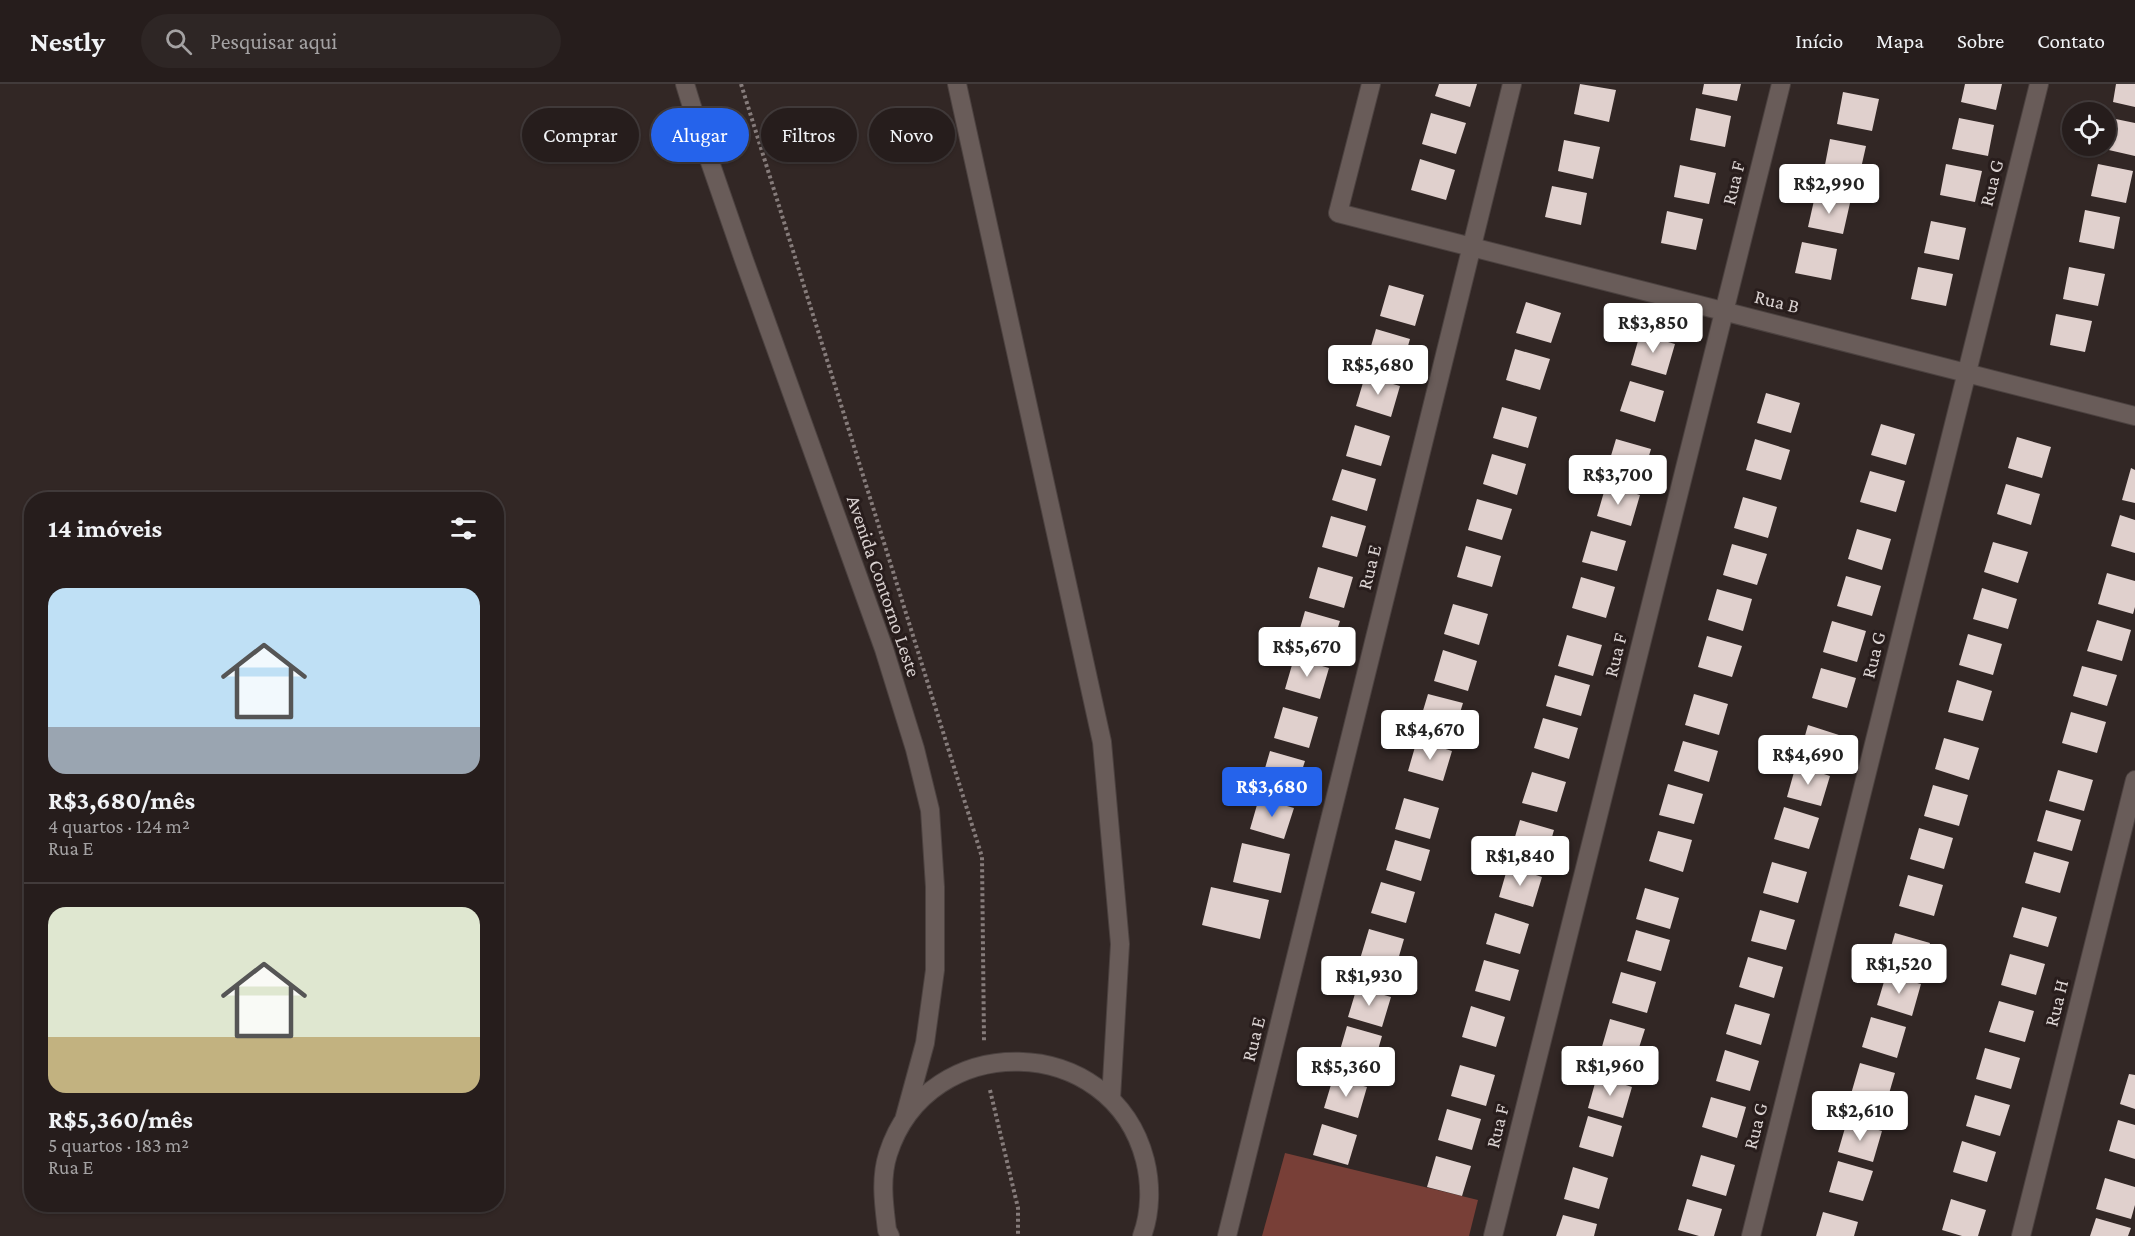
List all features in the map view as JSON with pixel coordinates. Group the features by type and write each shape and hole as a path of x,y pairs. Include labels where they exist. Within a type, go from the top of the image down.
{"street":[{"name":"Avenida Contorno Leste","path":"685,84 700,136 884,649 915,749 930,810 935,887 935,970 925,1042 904,1120"},
{"path":"957,84 1102,742 1120,944 1112,1100"},
{"name":"Rua B","path":"1371,84 1338,213 2135,416"},
{"name":"Rua E","path":"1227,1236 1512,84"},
{"name":"Rua F","path":"1493,1236 1781,84"},
{"name":"Rua G","path":"1751,1236 2038,84"},
{"name":"Rua H","path":"2021,1236 2135,780"},
{"path":"890,1236 887,1230 882,1192 888,1154 904,1120 926,1095 953,1075 984,1064 1018,1060 1053,1065 1084,1079 1112,1100 1128,1121 1141,1146 1148,1173 1149,1200 1142,1236"}],"shaded area":[{"path":"1285,1153 1478,1200 1469,1236 1262,1236"}],"building":[{"path":"1439,84 1477,84 1470,107 1435,96"},
{"path":"1580,84 1616,90 1609,122 1574,114"},
{"path":"1704,84 1741,84 1737,101 1702,94"},
{"path":"1965,84 2002,84 1996,110 1961,102"},
{"path":"2116,84 2135,84 2135,107 2113,102"},
{"path":"1843,92 1879,99 1872,131 1837,124"},
{"path":"1696,108 1731,116 1725,147 1690,140"},
{"path":"1431,113 1466,123 1456,154 1422,144"},
{"path":"1959,118 1994,125 1988,156 1952,149"},
{"path":"2116,119 2135,123 2135,156 2116,152"},
{"path":"1830,139 1866,146 1859,177 1824,170"},
{"path":"1564,140 1600,147 1593,179 1558,171"},
{"path":"1420,159 1455,170 1446,200 1411,190"},
{"path":"1946,164 1982,171 1975,202 1940,195"},
{"path":"2098,164 2133,171 2126,203 2091,196"},
{"path":"1680,165 1716,173 1709,204 1674,197"},
{"path":"1552,186 1587,193 1581,225 1545,217"},
{"path":"1815,196 1850,203 1843,234 1808,227"},
{"path":"2085,210 2120,217 2114,249 2079,242"},
{"path":"1667,211 1703,219 1696,250 1661,243"},
{"path":"1931,221 1966,228 1959,260 1924,253"},
{"path":"1802,242 1837,249 1831,280 1795,273"},
{"path":"1918,267 1953,274 1946,306 1911,299"},
{"path":"2069,267 2105,274 2098,306 2063,299"},
{"path":"1389,285 1424,295 1415,326 1380,316"},
{"path":"1526,302 1561,313 1551,343 1516,333"},
{"path":"2056,314 2092,321 2085,352 2050,345"},
{"path":"1376,329 1410,339 1401,370 1367,360"},
{"path":"1640,334 1675,344 1666,375 1631,365"},
{"path":"1515,349 1550,359 1540,390 1506,380"},
{"path":"1365,376 1400,386 1391,417 1356,406"},
{"path":"1630,381 1664,391 1655,422 1620,411"},
{"path":"1766,393 1800,403 1791,433 1757,423"},
{"path":"1502,407 1537,417 1528,448 1493,438"},
{"path":"1881,424 1915,434 1906,465 1871,455"},
{"path":"1355,425 1390,436 1381,466 1346,456"},
{"path":"2017,437 2051,447 2042,478 2008,468"},
{"path":"1616,439 1651,449 1642,479 1607,469"},
{"path":"1755,439 1790,450 1781,480 1746,470"},
{"path":"1492,454 1526,464 1517,495 1483,484"},
{"path":"2131,468 2135,470 2135,503 2122,500"},
{"path":"1342,469 1376,479 1367,511 1332,500"},
{"path":"1870,471 1905,481 1896,512 1860,502"},
{"path":"2006,484 2040,494 2031,525 1997,514"},
{"path":"1606,485 1640,495 1631,526 1597,516"},
{"path":"1743,497 1777,507 1768,538 1734,528"},
{"path":"1477,499 1512,509 1502,540 1468,530"},
{"path":"2120,515 2135,520 2135,553 2111,546"},
{"path":"1331,516 1366,526 1357,557 1322,547"},
{"path":"1857,529 1891,539 1882,570 1848,559"},
{"path":"1591,531 1626,541 1617,571 1582,562"},
{"path":"1993,542 2028,552 2018,583 1984,572"},
{"path":"1732,544 1767,554 1757,585 1723,575"},
{"path":"1466,546 1501,556 1492,587 1457,577"},
{"path":"1318,567 1353,577 1344,608 1309,598"},
{"path":"2107,573 2135,581 2133,614 2098,604"},
{"path":"1846,576 1881,586 1872,616 1837,606"},
{"path":"1581,577 1615,587 1606,618 1572,608"},
{"path":"1982,588 2017,599 2008,629 1973,619"},
{"path":"1717,589 1752,599 1743,631 1708,620"},
{"path":"1453,604 1488,614 1479,645 1444,634"},
{"path":"1305,611 1340,621 1330,652 1296,642"},
{"path":"2097,620 2131,630 2122,661 2087,651"},
{"path":"1832,621 1866,631 1857,662 1823,652"},
{"path":"1968,634 2002,644 1993,675 1959,665"},
{"path":"1567,635 1602,645 1593,676 1558,666"},
{"path":"1707,636 1742,646 1732,677 1698,667"},
{"path":"1443,650 1477,661 1468,691 1434,681"},
{"path":"1294,658 1329,668 1320,699 1285,689"},
{"path":"2082,666 2117,675 2107,706 2073,696"},
{"path":"1821,668 1856,678 1847,708 1812,698"},
{"path":"1555,675 1590,685 1581,716 1546,706"},
{"path":"1957,680 1992,691 1983,721 1948,712"},
{"path":"1428,694 1463,703 1453,735 1419,724"},
{"path":"1694,694 1728,704 1719,735 1685,725"},
{"path":"1283,707 1318,717 1309,748 1274,738"},
{"path":"2071,712 2106,722 2097,753 2062,743"},
{"path":"1543,718 1578,728 1569,759 1534,748"},
{"path":"1808,725 1842,736 1833,766 1799,757"},
{"path":"1944,738 1979,748 1969,780 1935,769"},
{"path":"1417,740 1452,751 1443,781 1408,771"},
{"path":"1683,741 1718,751 1709,782 1674,771"},
{"path":"1270,751 1305,761 1295,792 1261,782"},
{"path":"1796,765 1830,776 1821,806 1787,797"},
{"path":"2058,770 2093,780 2084,811 2049,801"},
{"path":"1532,772 1566,782 1557,812 1522,803"},
{"path":"1668,784 1703,794 1694,824 1659,815"},
{"path":"1933,785 1968,795 1959,826 1924,816"},
{"path":"1259,798 1294,808 1284,839 1250,829"},
{"path":"1404,798 1439,808 1430,839 1395,829"},
{"path":"1784,807 1819,818 1809,849 1774,839"},
{"path":"2046,810 2081,820 2072,851 2037,841"},
{"path":"1520,820 1554,830 1545,861 1511,850"},
{"path":"1919,828 1953,838 1944,869 1910,859"},
{"path":"1658,831 1692,840 1683,872 1649,861"},
{"path":"1395,840 1430,850 1421,881 1386,870"},
{"path":"1242,843 1290,854 1281,893 1233,882"},
{"path":"2034,852 2069,862 2060,893 2025,883"},
{"path":"1772,862 1807,872 1798,903 1763,893"},
{"path":"1508,866 1542,877 1533,907 1499,897"},
{"path":"1908,875 1943,885 1934,916 1899,906"},
{"path":"1381,882 1415,892 1406,923 1371,913"},
{"path":"1211,887 1269,900 1260,939 1202,925"},
{"path":"1645,888 1679,898 1670,929 1636,919"},
{"path":"2022,907 2057,917 2048,947 2013,937"},
{"path":"1760,910 1795,920 1786,950 1751,941"},
{"path":"1495,913 1529,924 1520,954 1486,944"},
{"path":"1369,929 1404,939 1395,970 1360,959"},
{"path":"1636,930 1670,940 1661,971 1627,961"},
{"path":"1895,933 1930,943 1920,973 1886,964"},
{"path":"2010,954 2045,964 2036,995 2001,985"},
{"path":"1748,957 1783,967 1774,998 1739,987"},
{"path":"1484,960 1519,970 1510,1001 1475,991"},
{"path":"1621,972 1656,982 1647,1013 1612,1003"},
{"path":"1886,975 1921,984 1912,1016 1877,1005"},
{"path":"1357,987 1391,997 1382,1027 1348,1017"},
{"path":"1999,1001 2034,1011 2025,1042 1989,1032"},
{"path":"1735,1004 1770,1014 1761,1045 1726,1034"},
{"path":"1471,1006 1505,1017 1496,1047 1462,1037"},
{"path":"1871,1017 1906,1027 1897,1058 1862,1047"},
{"path":"1610,1019 1645,1029 1635,1060 1601,1050"},
{"path":"1347,1026 1382,1036 1373,1067 1338,1057"},
{"path":"1985,1048 2020,1058 2011,1089 1976,1079"},
{"path":"1725,1050 1759,1061 1750,1091 1716,1081"},
{"path":"1860,1063 1895,1073 1886,1104 1851,1094"},
{"path":"1460,1065 1495,1075 1486,1106 1451,1096"},
{"path":"2129,1074 2135,1075 2135,1109 2120,1104"},
{"path":"1597,1076 1632,1087 1623,1118 1588,1108"},
{"path":"1333,1078 1367,1087 1358,1118 1324,1108"},
{"path":"1975,1095 2010,1105 2000,1136 1966,1126"},
{"path":"1711,1097 1746,1107 1737,1138 1702,1127"},
{"path":"1447,1109 1481,1119 1472,1150 1438,1140"},
{"path":"1588,1116 1622,1126 1613,1157 1579,1147"},
{"path":"2118,1120 2135,1125 2135,1159 2109,1151"},
{"path":"1847,1121 1882,1131 1873,1162 1838,1152"},
{"path":"1322,1124 1357,1135 1348,1165 1313,1155"},
{"path":"1962,1141 1996,1152 1987,1182 1953,1172"},
{"path":"1701,1155 1735,1165 1726,1196 1692,1186"},
{"path":"1436,1156 1471,1166 1462,1196 1427,1187"},
{"path":"1838,1161 1873,1171 1863,1201 1829,1192"},
{"path":"1573,1167 1608,1178 1599,1209 1564,1199"},
{"path":"2105,1178 2135,1187 2135,1205 2131,1219 2096,1209"},
{"path":"1687,1199 1722,1209 1714,1236 1699,1236 1678,1230"},
{"path":"1951,1199 1986,1210 1978,1236 1962,1236 1942,1230"},
{"path":"1823,1212 1858,1222 1854,1236 1816,1236"},
{"path":"1563,1215 1597,1224 1594,1236 1556,1236"},
{"path":"2096,1218 2131,1228 2128,1236 2090,1236"}]}
